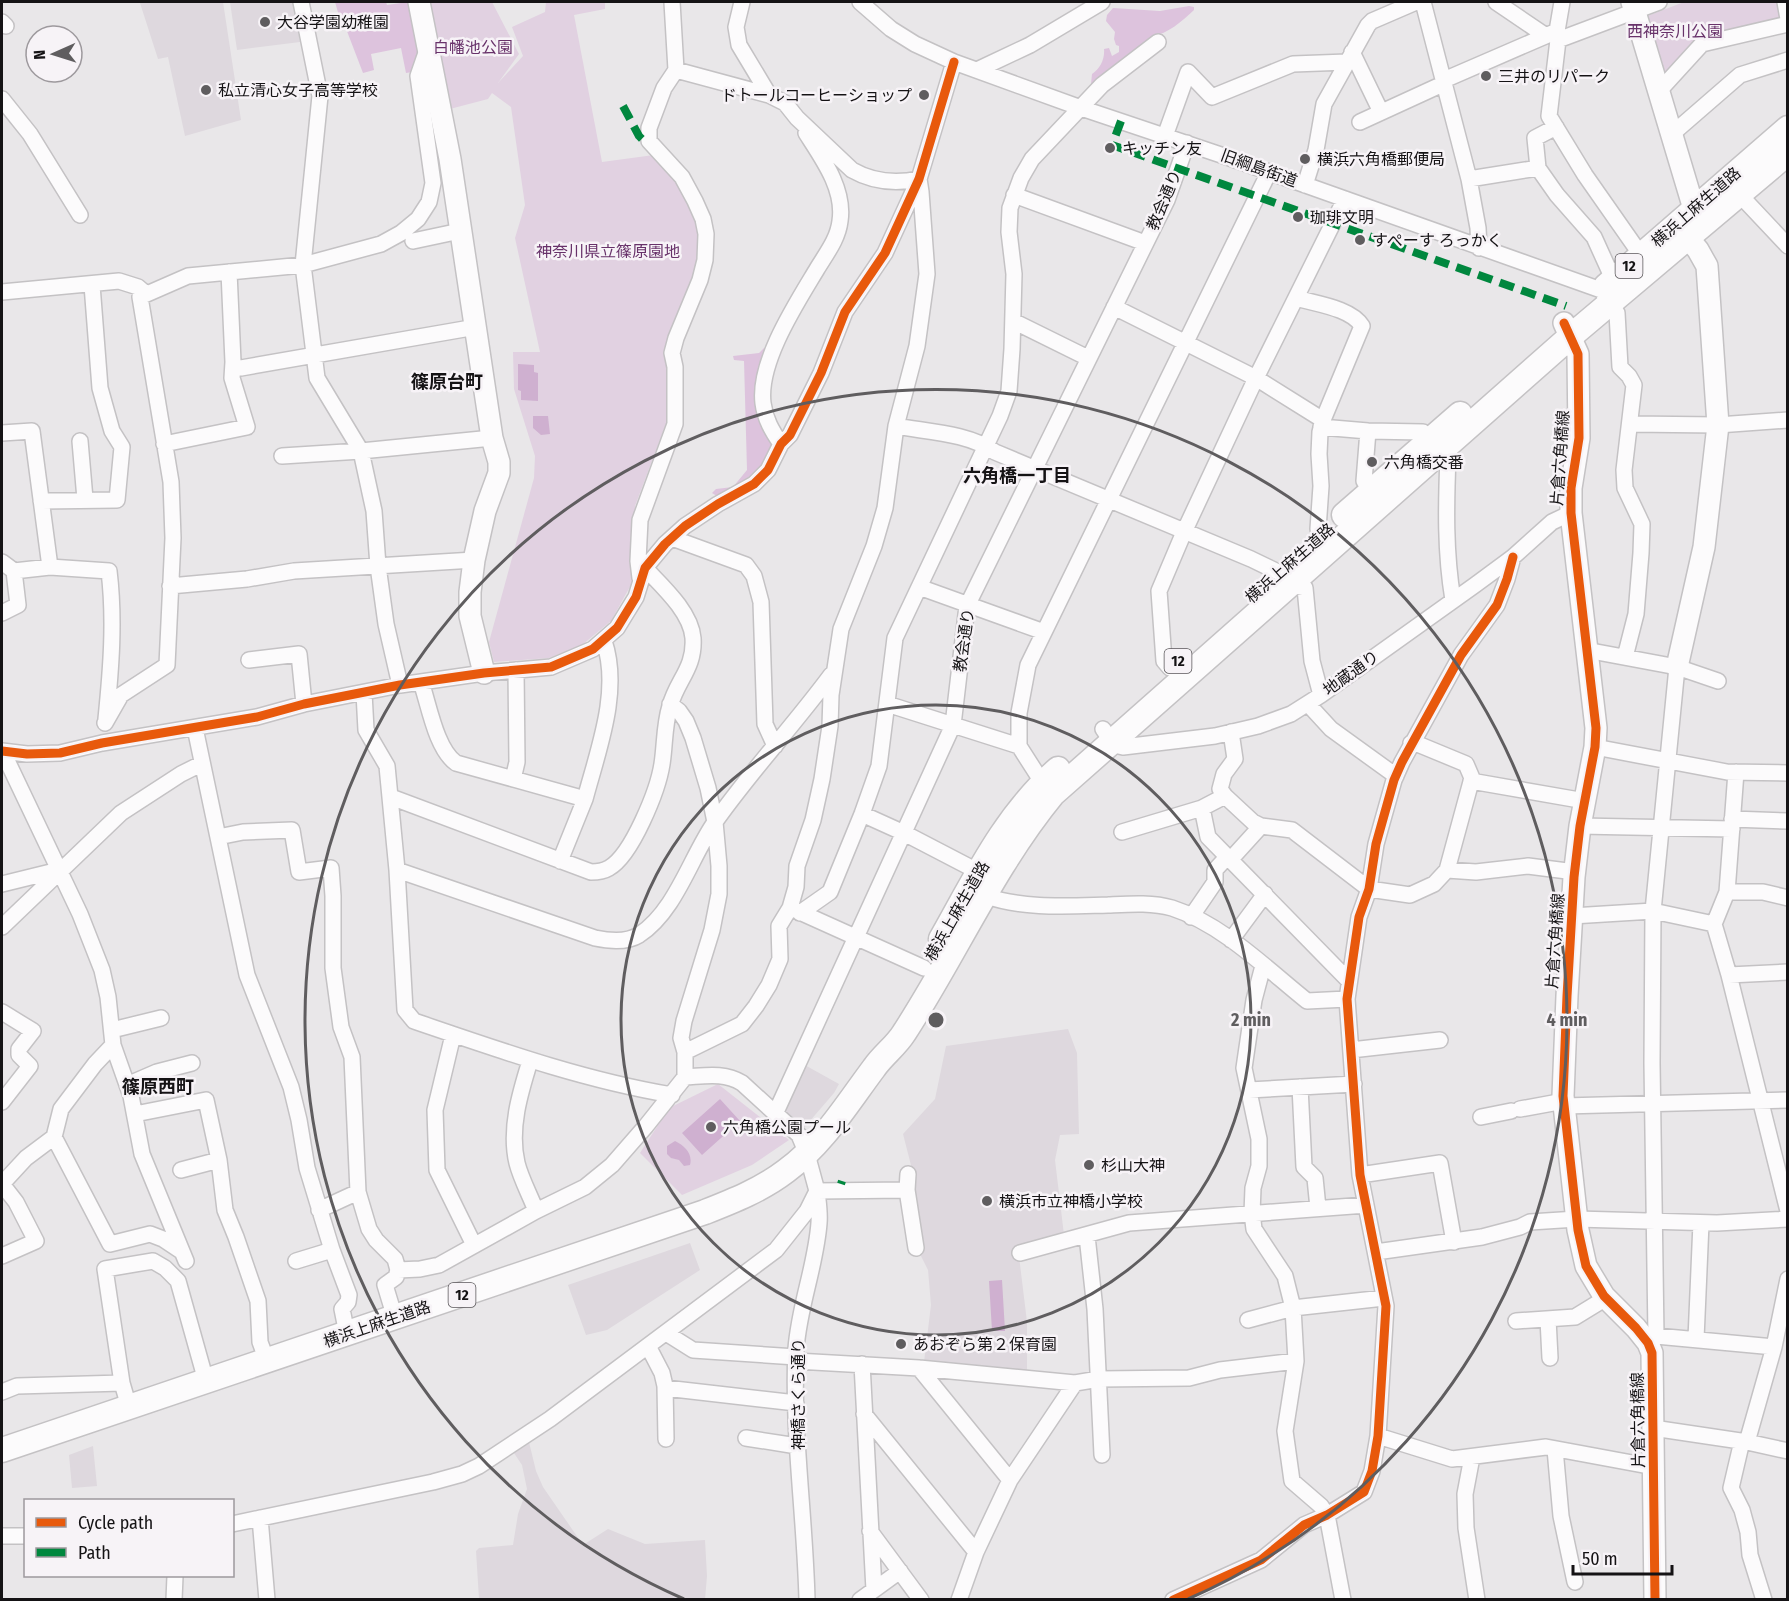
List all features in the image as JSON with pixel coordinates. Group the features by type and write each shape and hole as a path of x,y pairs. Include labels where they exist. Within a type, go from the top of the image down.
{"main road":[{"name":"横浜上麻生道路","path":"875,1066 888,1028 1007,824 1042,782 1107,735 1285,579 1567,329 1608,291 1641,255 1788,128"},
{"name":"横浜上麻生道路","path":"1608,291 1688,238 1788,153"},
{"name":"横浜上麻生道路","path":"2,1450 705,1212 761,1188 787,1171 807,1154 837,1119 875,1066 902,1036 1025,829 1053,794 1170,668 1285,579 1322,535 1371,491 1436,445"}],"street":[{"path":"300,2 320,96 303,265 317,378 362,452 374,511 378,566 386,624 400,685"},
{"path":"419,2 450,159 492,438 499,462 499,472 485,511 474,560 470,592 470,615 484,673"},
{"path":"391,797 560,861 596,872 613,865 629,848 658,779 670,704 687,672 693,650 693,635 676,600 642,573 638,561 640,520 675,424 675,367 672,353 700,280 705,260 706,234 695,201 682,177 649,141 649,128 664,88 676,70 672,2"},
{"path":"742,2 736,27 739,45 769,95"},
{"name":"旧綱島街道","path":"860,2 891,29 915,44 954,62 1479,248 1608,291"},
{"path":"977,70 1030,45 1102,2"},
{"path":"1305,185 1316,150 1324,104 1368,25 1372,21 1416,2"},
{"path":"1423,2 1469,179 1478,228 1479,248"},
{"path":"1496,2 1553,36"},
{"path":"1562,2 1553,36 1549,116 1585,175 1641,255"},
{"path":"1360,122 1445,81 1553,36 1633,6 1659,2"},
{"path":"1785,2 1788,19"},
{"path":"1633,6 1694,209"},
{"path":"1660,90 1702,44 1788,24"},
{"path":"685,1052 742,1023 756,1006 769,985 780,959 779,926 795,910 830,892 862,814 879,766 895,638 1000,416 1009,391 1014,274 1009,232 1010,208 1021,177 1032,159 1102,85 1158,42"},
{"path":"105,723 121,695 167,665 173,509 171,482 140,297 188,276 303,265 381,244 401,233 418,219 429,202 433,183 418,76 428,47"},
{"path":"1165,136 1188,72 1212,98 1293,64 1350,57"},
{"path":"1350,57 1381,112"},
{"path":"1672,134 1740,75 1788,60"},
{"path":"2,752 60,753 102,743 257,717 304,704 400,685 484,673 551,667 593,649 617,627 636,597 642,573 672,538 685,526 718,504 754,484 768,470 821,373 845,312 885,253 919,179 954,62"},
{"path":"676,70 769,95 785,103 825,163 836,185 840,203 840,221 833,243 793,310 769,363 764,385 763,402 766,418 781,444"},
{"path":"2,99 30,134 80,215"},
{"path":"797,118 852,170 861,175 887,182 919,179"},
{"path":"1556,127 1534,138 1538,168 1557,195 1594,237 1608,291 1617,313 1620,367 1634,385 1624,470 1625,488 1642,524 1636,614 1625,657"},
{"name":"教会通り","path":"776,1112 953,724 967,606 1167,200 1187,143"},
{"path":"1469,179 1538,168"},
{"path":"1042,782 1019,746 1019,713 1028,665 1107,499 1269,172"},
{"path":"795,910 797,866 813,820 822,779 830,726 833,674 841,629 874,546 885,508 896,426 917,346 927,274 919,179"},
{"path":"1739,194 1788,246"},
{"path":"1014,195 1145,243"},
{"path":"1170,668 1164,661 1159,591 1256,378 1345,199"},
{"path":"414,241 460,231"},
{"path":"1688,238 1707,266 1718,425 1704,548 1677,667 1653,911 1652,1340 1696,1339 1774,1347"},
{"path":"164,444 247,427 232,378 229,272"},
{"path":"2,292 119,281 138,287 145,293"},
{"path":"41,501 117,500 122,447 112,431 100,388 92,285"},
{"path":"1296,298 1350,314 1358,319 1362,326 1322,423 1318,454 1321,486 1318,529 1322,535"},
{"path":"1114,307 1256,378 1322,423 1368,431 1423,432 1448,457 1447,554 1454,600"},
{"path":"1013,321 1088,358"},
{"path":"241,368 476,327"},
{"name":"片倉六角橋線","path":"1567,329 1578,354 1580,385 1571,513 1596,728 1575,872 1567,996 1564,1104 1577,1219 1586,1266 1606,1298 1636,1328 1652,1340 1655,1599"},
{"path":"1630,424 1718,425 1788,420"},
{"path":"896,426 966,439 986,446 995,453 1184,532 1305,588 1312,661 1321,695"},
{"path":"2,433 32,431 50,567"},
{"path":"1368,431 1364,481 1371,491"},
{"path":"282,456 362,452 492,438"},
{"path":"80,441 86,499"},
{"name":"地蔵通り","path":"1107,735 1114,745 1123,747 1154,745 1231,732 1291,714 1308,705 1454,600 1513,556 1552,522 1571,513"},
{"path":"672,538 746,565 754,576 761,602 765,724 775,746"},
{"path":"1173,1599 1261,1560 1304,1525 1327,1515 1364,1492 1372,1471 1378,1436 1385,1340 1384,1298 1360,1175 1347,999 1349,981 1359,917 1370,890 1376,844 1396,776 1411,743 1461,655 1497,605 1513,556"},
{"path":"170,586 247,579 294,571 474,560"},
{"path":"2,562 14,571 50,567 109,570 113,606 111,668 102,743"},
{"path":"2,613 18,605 14,571"},
{"path":"920,587 967,606 1044,632"},
{"path":"560,861 585,799 601,741 609,699 608,652 604,641"},
{"path":"1586,650 1677,667 1718,681"},
{"path":"249,660 299,654 304,704"},
{"path":"513,779 517,762 516,670"},
{"path":"397,870 595,938 618,941 639,934 657,917 677,891 715,822 833,674"},
{"path":"422,682 441,746 449,758 456,763 585,799"},
{"path":"364,693 366,730 387,766 397,870 405,1010 414,1021 530,1061 632,1088 672,1095"},
{"path":"398,1270 439,1265 536,1211 585,1188 612,1165 685,1077 685,1052 681,1038 684,1021 712,930 719,894 715,822 708,788 693,738 683,716 670,704"},
{"path":"887,704 1019,746"},
{"path":"1308,705 1331,729 1396,776"},
{"path":"195,728 247,975 291,1087 307,1168 332,1250 349,1295 348,1302 342,1309 347,1334"},
{"path":"1231,732 1235,759 1224,774 1220,789 1253,822 1261,826 1292,830 1370,890 1410,895 1434,884 1447,870 1472,778 1466,764 1411,743"},
{"path":"1595,747 1668,762 1736,772 1788,773"},
{"path":"2,752 80,914 102,970 113,1038 135,1114 142,1154 183,1256 163,1239 150,1234 110,1244 54,1137"},
{"path":"2,927 121,813 181,774 201,764"},
{"path":"1736,772 1727,892 1714,924 1788,1211"},
{"path":"1471,781 1586,801"},
{"path":"1122,832 1202,808 1225,796"},
{"path":"1202,808 1208,837 1349,981"},
{"path":"862,814 904,832 979,872"},
{"path":"1580,826 1661,828 1788,820"},
{"path":"1191,917 1215,882 1215,870 1261,826"},
{"path":"218,837 243,832 292,830 299,872 331,868 333,968 342,1027 352,1057 358,1192 369,1229 376,1240 395,1259 398,1270 396,1277 385,1285 395,1318"},
{"path":"1447,870 1476,872 1528,866 1575,872"},
{"path":"2,885 59,870"},
{"path":"1727,892 1763,892 1788,898"},
{"path":"1231,940 1265,894"},
{"path":"986,896 1005,903 1030,905 1139,904 1170,908 1231,940 1307,1001 1347,999"},
{"path":"795,910 924,968"},
{"path":"1572,916 1653,911 1714,924"},
{"path":"1263,966 1254,1000 1244,1068 1259,1138 1259,1166 1253,1188 1254,1229 1285,1276 1293,1308 1296,1361 1285,1431 1292,1481 1321,1506 1327,1515 1343,1599"},
{"path":"1729,975 1788,972"},
{"path":"2,1012 33,1032 19,1049 19,1055 30,1066 2,1102"},
{"path":"2,1256 36,1241 16,1202 2,1184 26,1158 54,1137 61,1109 113,1038 161,1018"},
{"path":"453,1035 435,1110 437,1170 474,1245"},
{"path":"1351,1050 1440,1040"},
{"path":"530,1061 514,1123 516,1162 536,1211"},
{"path":"127,1085 157,1072 192,1063"},
{"name":"神橋さくら通り","path":"685,1077 722,1075 732,1077 776,1112 800,1135 817,1191 819,1223 797,1338 796,1359 797,1446 806,1550 807,1599"},
{"path":"1249,1090 1354,1084"},
{"path":"1300,1087 1304,1167 1315,1178 1318,1208"},
{"path":"135,1114 206,1100 219,1160 225,1210 258,1301 260,1342 267,1361"},
{"path":"1473,1119 1515,1110 1564,1104 1788,1100"},
{"path":"181,1170 219,1160"},
{"path":"1360,1175 1440,1163 1454,1242"},
{"path":"908,1174 907,1190 916,1248"},
{"path":"234,1524 462,1474 511,1446 550,1419 776,1250 807,1211 817,1191 907,1190"},
{"path":"319,1210 358,1192"},
{"path":"1020,1253 1087,1236 1129,1222 1366,1205"},
{"path":"1376,1252 1482,1237 1530,1222 1577,1219 1701,1223 1788,1219"},
{"path":"1696,1339 1701,1223"},
{"path":"1087,1236 1093,1290 1102,1455"},
{"path":"296,1261 332,1250"},
{"path":"129,1407 122,1383 105,1269 153,1261 165,1268 178,1281 206,1381"},
{"path":"1764,1599 1750,1555 1748,1532 1742,1510 1731,1488 1784,1318 1788,1279"},
{"path":"1248,1320 1293,1308 1384,1298"},
{"path":"1516,1321 1575,1317 1606,1298"},
{"path":"1548,1319 1550,1358"},
{"path":"666,1333 693,1350 1075,1383 1099,1379 1190,1378 1220,1370 1296,1361"},
{"path":"648,1346 662,1373 665,1388 666,1439"},
{"path":"862,1364 874,1590"},
{"path":"919,1368 1010,1480"},
{"path":"2,1392 17,1386 122,1383"},
{"path":"959,1599 976,1552 1010,1480 1075,1383"},
{"path":"665,1388 796,1404"},
{"path":"864,1414 976,1552"},
{"path":"1653,1428 1788,1451"},
{"path":"1378,1436 1452,1459 1546,1447 1654,1467"},
{"path":"746,1438 797,1446"},
{"path":"1556,1449 1561,1516 1575,1582"},
{"path":"1472,1456 1466,1494 1466,1528 1477,1599"},
{"path":"260,1518 267,1599"},
{"path":"870,1531 921,1599"},
{"path":"2,1536 24,1536"},
{"path":"860,1599 900,1571"},
{"path":"174,1577 174,1599"}],"shaded area":[{"name":"私立清心女子高等学校","path":"223,2 241,120 185,136 168,57 158,59 140,3"},
{"name":"大谷学園幼稚園","path":"230,2 293,2 300,42 237,50"},
{"path":"335,2 386,2 387,5 408,2 418,49 412,72 406,73 401,48 371,54 374,70 363,73 345,26 342,26"},
{"path":"1194,7 1194,10 1180,23 1164,33 1152,36 1150,41 1096,86 1091,84 1092,74 1103,60 1104,49 1109,48 1112,56 1119,52 1119,46 1116,45 1114,39 1115,32 1106,21 1107,15 1113,8 1160,11"},
{"path":"764,348 770,350 762,377 777,445 758,475 720,498 712,493 716,489 733,487 747,470 744,361 734,360 733,356 759,353"},
{"path":"518,364 534,365 534,372 538,373 538,401 521,400 521,391 518,390"},
{"path":"533,416 548,416 550,434 541,435 533,428"},
{"name":"横浜市立神橋小学校","path":"1068,1029 1077,1053 1079,1134 1060,1135 1055,1160 1064,1235 1018,1248 1027,1322 1027,1372 924,1362 931,1305 928,1270 920,1254 916,1229 913,1173 903,1134 935,1099 946,1046"},
{"path":"803,1064 839,1084 803,1129 780,1109"},
{"name":"六角橋公園プール","path":"720,1099 740,1121 702,1155 682,1133"},
{"path":"675,1141 687,1151 691,1161 690,1165 684,1166 679,1160 667,1154 667,1146"},
{"path":"690,1243 700,1270 607,1330 586,1335 568,1285"},
{"path":"1002,1280 1005,1331 992,1331 989,1281"},
{"path":"529,1442 536,1471 543,1487 583,1545 608,1529 645,1544 705,1540 707,1576 705,1599 479,1599 476,1551 479,1548 513,1545 518,1514 527,1489 522,1465 514,1453"},
{"path":"93,1446 97,1486 72,1488 69,1455"}],"green space":[{"name":"神奈川県立篠原園地","path":"424,2 492,2 519,54 498,83 523,56 512,27 545,12 546,2 605,2 605,9 574,15 602,162 654,155 686,192 700,235 693,281 667,356 667,421 635,506 632,583 611,621 582,645 549,658 494,662 489,642 534,478 535,456 514,389 513,352 540,352 515,238 525,205 511,107 492,93 488,99 446,110"},
{"name":"西神奈川公園","path":"1684,2 1778,2 1781,18 1777,22 1699,41 1666,76 1661,74 1645,17"},
{"path":"718,1084 789,1140 752,1165 682,1195 640,1153 669,1108"}],"marked path":[{"path":"623,106 639,136 647,144"},
{"path":"1121,121 1112,145 1566,306"}],"cycle path":[{"path":"2,751 27,754 60,753 102,743 257,717 304,704 400,685 484,673 551,667 593,649 617,628 636,597 645,568 665,544 685,526 754,484 768,470 781,444 790,435 821,373 845,312 885,253 919,179 954,62"},
{"path":"1564,323 1578,354 1579,438 1571,488 1571,513 1596,728 1574,877 1563,1096 1578,1230 1586,1266 1604,1296 1636,1328 1648,1343 1652,1353 1655,1600"},
{"path":"1173,1600 1261,1560 1304,1525 1327,1515 1364,1492 1372,1471 1378,1436 1386,1306 1360,1175 1347,999 1359,917 1369,889 1376,844 1394,780 1461,655 1497,605 1513,557"}],"place":[{"name":"大谷学園幼稚園","path":"265,22"},
{"name":"三井のリパーク","path":"1486,76"},
{"name":"私立清心女子高等学校","path":"206,90"},
{"name":"ドトールコーヒーショップ","path":"924,95"},
{"name":"キッチン友","path":"1110,148"},
{"name":"横浜六角橋郵便局","path":"1305,159"},
{"name":"珈琲文明","path":"1298,217"},
{"name":"すぺーす ろっかく","path":"1360,240"},
{"name":"六角橋交番","path":"1372,462"},
{"name":"六角橋公園プール","path":"711,1127"},
{"name":"杉山大神","path":"1089,1165"},
{"name":"横浜市立神橋小学校","path":"987,1201"},
{"name":"あおぞら第２保育園","path":"901,1344"}],"district":[{"name":"篠原台町","path":"447,382"},
{"name":"六角橋一丁目","path":"1017,476"},
{"name":"篠原西町","path":"158,1087"}],"park label":[{"name":"白幡池公園","path":"473,47"}]}
